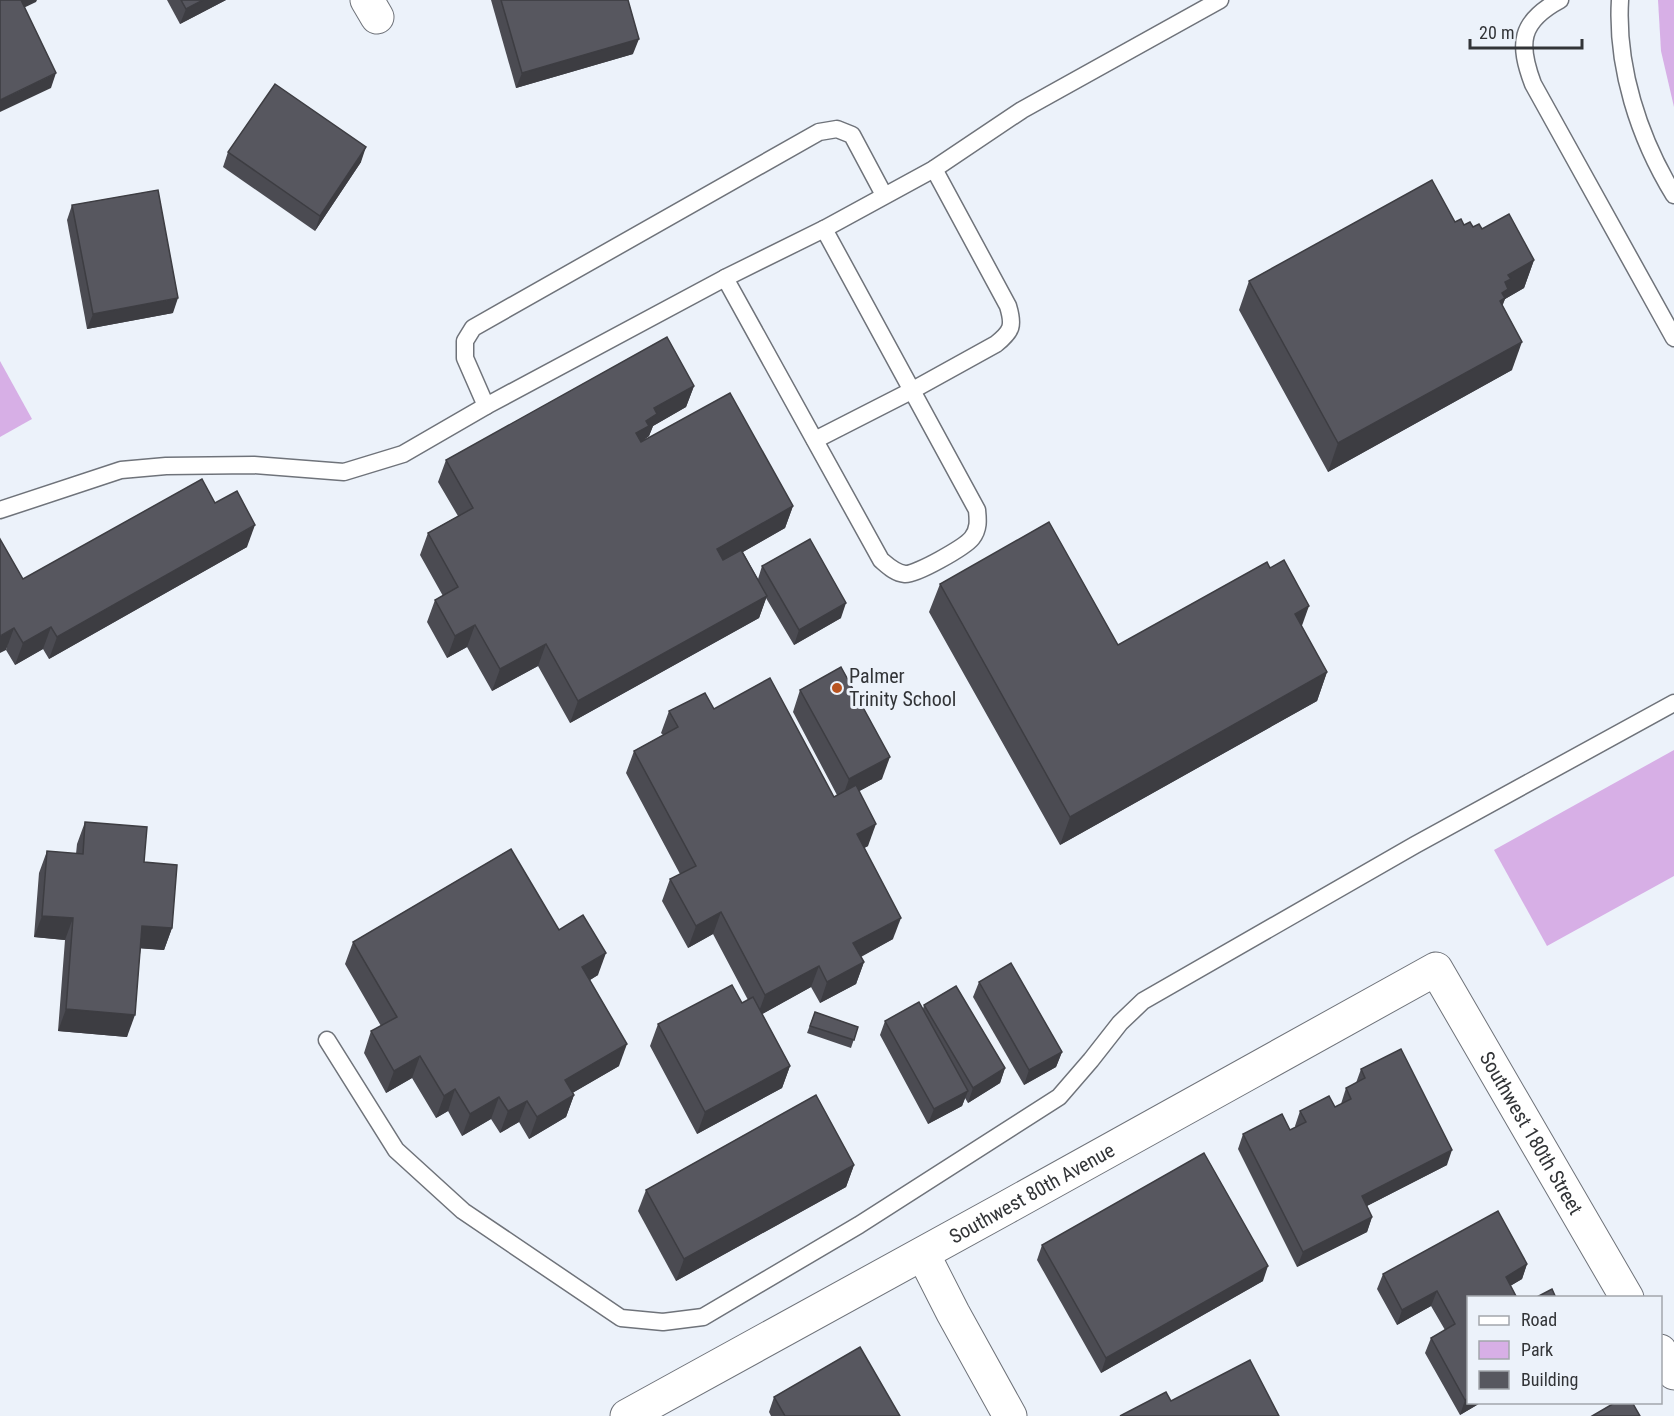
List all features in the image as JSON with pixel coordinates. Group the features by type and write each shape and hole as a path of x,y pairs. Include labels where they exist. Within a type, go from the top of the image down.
{"street":[{"name":"Southwest 80th Avenue","path":"627,1416 1436,969"},
{"name":"Southwest 180th Street","path":"1436,969 1626,1296"},
{"path":"923,1254 1010,1416"},
{"path":"1662,1354 1674,1373"}],"lane":[{"path":"0,510 121,471 166,466 254,465 344,472 403,453 486,406 934,169 1022,110 1220,0"},
{"path":"1560,0 1546,7 1532,22 1523,39 1524,61 1533,84 1674,338"},
{"path":"1620,0 1622,60 1634,104 1647,142 1674,195"},
{"path":"486,406 465,358 465,341 473,328 819,132 837,129 852,135 884,195"},
{"path":"815,440 911,391 996,344 1009,334 1012,321 1008,306 934,169"},
{"path":"725,279 881,560 893,570 907,574 919,570 959,548 972,538 978,524 977,510 824,229"},
{"path":"327,1040 396,1150 463,1211 621,1318 663,1322 703,1317 859,1225 1059,1097 1092,1060 1120,1023 1143,1001 1415,845 1674,703"}],"green space":[{"path":"1658,0 1674,0 1674,107 1661,51"},
{"path":"0,361 32,419 0,437"},
{"path":"1674,750 1674,876 1547,946 1494,850"}],"building":[{"path":"0,0 21,0 56,73 0,100"},
{"path":"181,0 203,0 186,9"},
{"path":"501,0 628,0 639,39 522,73"},
{"path":"275,84 366,147 320,216 228,152"},
{"path":"1432,180 1455,222 1461,219 1464,225 1470,222 1473,227 1479,224 1482,229 1509,214 1534,260 1508,275 1511,279 1505,282 1508,289 1502,293 1505,298 1500,301 1522,342 1338,443 1249,281"},
{"path":"158,190 178,298 93,314 72,205"},
{"path":"667,337 694,386 654,408 657,414 646,421 649,426 636,433 641,442 730,393 793,506 717,549 723,560 741,550 767,596 578,701 546,644 500,669 475,625 455,636 435,600 458,587 428,533 473,508 446,460"},
{"path":"202,479 215,503 237,491 255,525 57,637 51,627 23,643 14,628 0,636 0,539 23,579"},
{"path":"1049,522 1118,645 1267,562 1270,568 1284,560 1309,606 1295,614 1327,672 1070,817 940,584"},
{"path":"810,539 846,603 799,630 762,566"},
{"path":"841,667 890,757 849,779 800,690"},
{"path":"770,678 834,797 856,785 876,824 857,834 901,918 853,943 864,962 827,982 819,966 765,995 721,912 696,926 670,879 696,866 634,751 678,727 669,711 705,693 714,709"},
{"path":"85,822 147,827 144,862 177,865 172,928 142,926 135,1015 66,1009 73,918 42,916 47,851 83,854"},
{"path":"511,849 559,930 583,915 606,953 582,967 627,1044 565,1080 574,1095 537,1117 527,1101 508,1111 499,1097 470,1114 455,1089 444,1096 420,1056 394,1071 371,1031 397,1017 353,942"},
{"path":"1011,963 1062,1052 1029,1070 979,982"},
{"path":"732,985 742,1003 753,997 790,1066 705,1112 658,1024"},
{"path":"956,986 1005,1068 973,1088 924,1005"},
{"path":"919,1002 968,1091 934,1109 885,1021"},
{"path":"815,1012 858,1027 854,1040 810,1026"},
{"path":"1401,1049 1452,1150 1362,1196 1372,1217 1303,1252 1243,1134 1282,1114 1290,1130 1306,1122 1300,1111 1329,1096 1335,1107 1351,1099 1346,1088 1365,1078 1361,1069"},
{"path":"816,1095 854,1165 684,1259 646,1190"},
{"path":"1204,1153 1268,1266 1106,1358 1042,1245"},
{"path":"1498,1211 1527,1264 1506,1277 1516,1296 1467,1296 1467,1399 1465,1400 1431,1338 1455,1324 1437,1291 1402,1310 1383,1274"},
{"path":"1552,1289 1555,1296 1539,1296"},
{"path":"860,1347 900,1416 785,1416 774,1397"},
{"path":"1250,1360 1279,1416 1120,1416 1166,1392 1171,1401"},
{"path":"1613,1404 1633,1404 1640,1416 1592,1416"}],"place":[{"name":"Palmer Trinity School","path":"837,688"}]}
